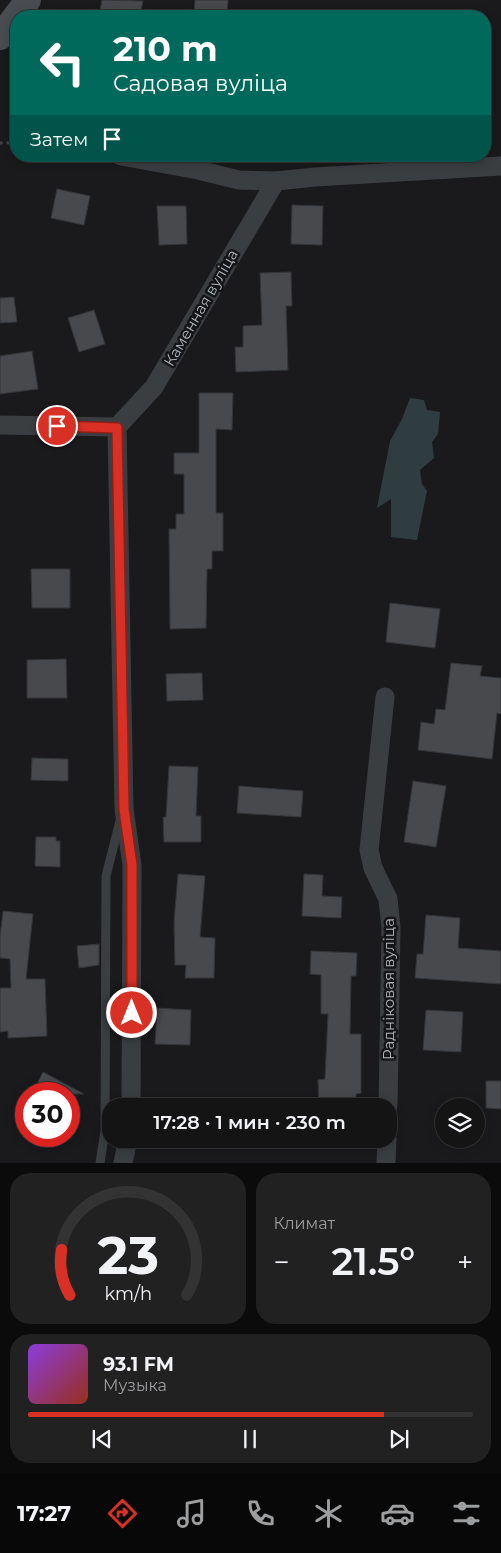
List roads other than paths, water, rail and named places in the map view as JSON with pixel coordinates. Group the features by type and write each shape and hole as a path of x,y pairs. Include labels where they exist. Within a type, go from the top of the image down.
{"street":[{"path":"20,10 28,0"},
{"path":"0,37 10,24"},
{"path":"155,162 239,180 276,181 501,166"},
{"name":"Каменная вуліца","path":"117,428 133,408 154,388 276,181"},
{"path":"0,426 117,428 124,809 132,865 131,1098"},
{"name":"Радніковая вуліца","path":"385,697 369,850 373,868 388,899 391,928 388,1098"},
{"path":"123,1163 126,1148"},
{"path":"386,1163 387,1148"}],"lane":[{"path":"100,1163 105,1131 106,876 124,809"}]}
